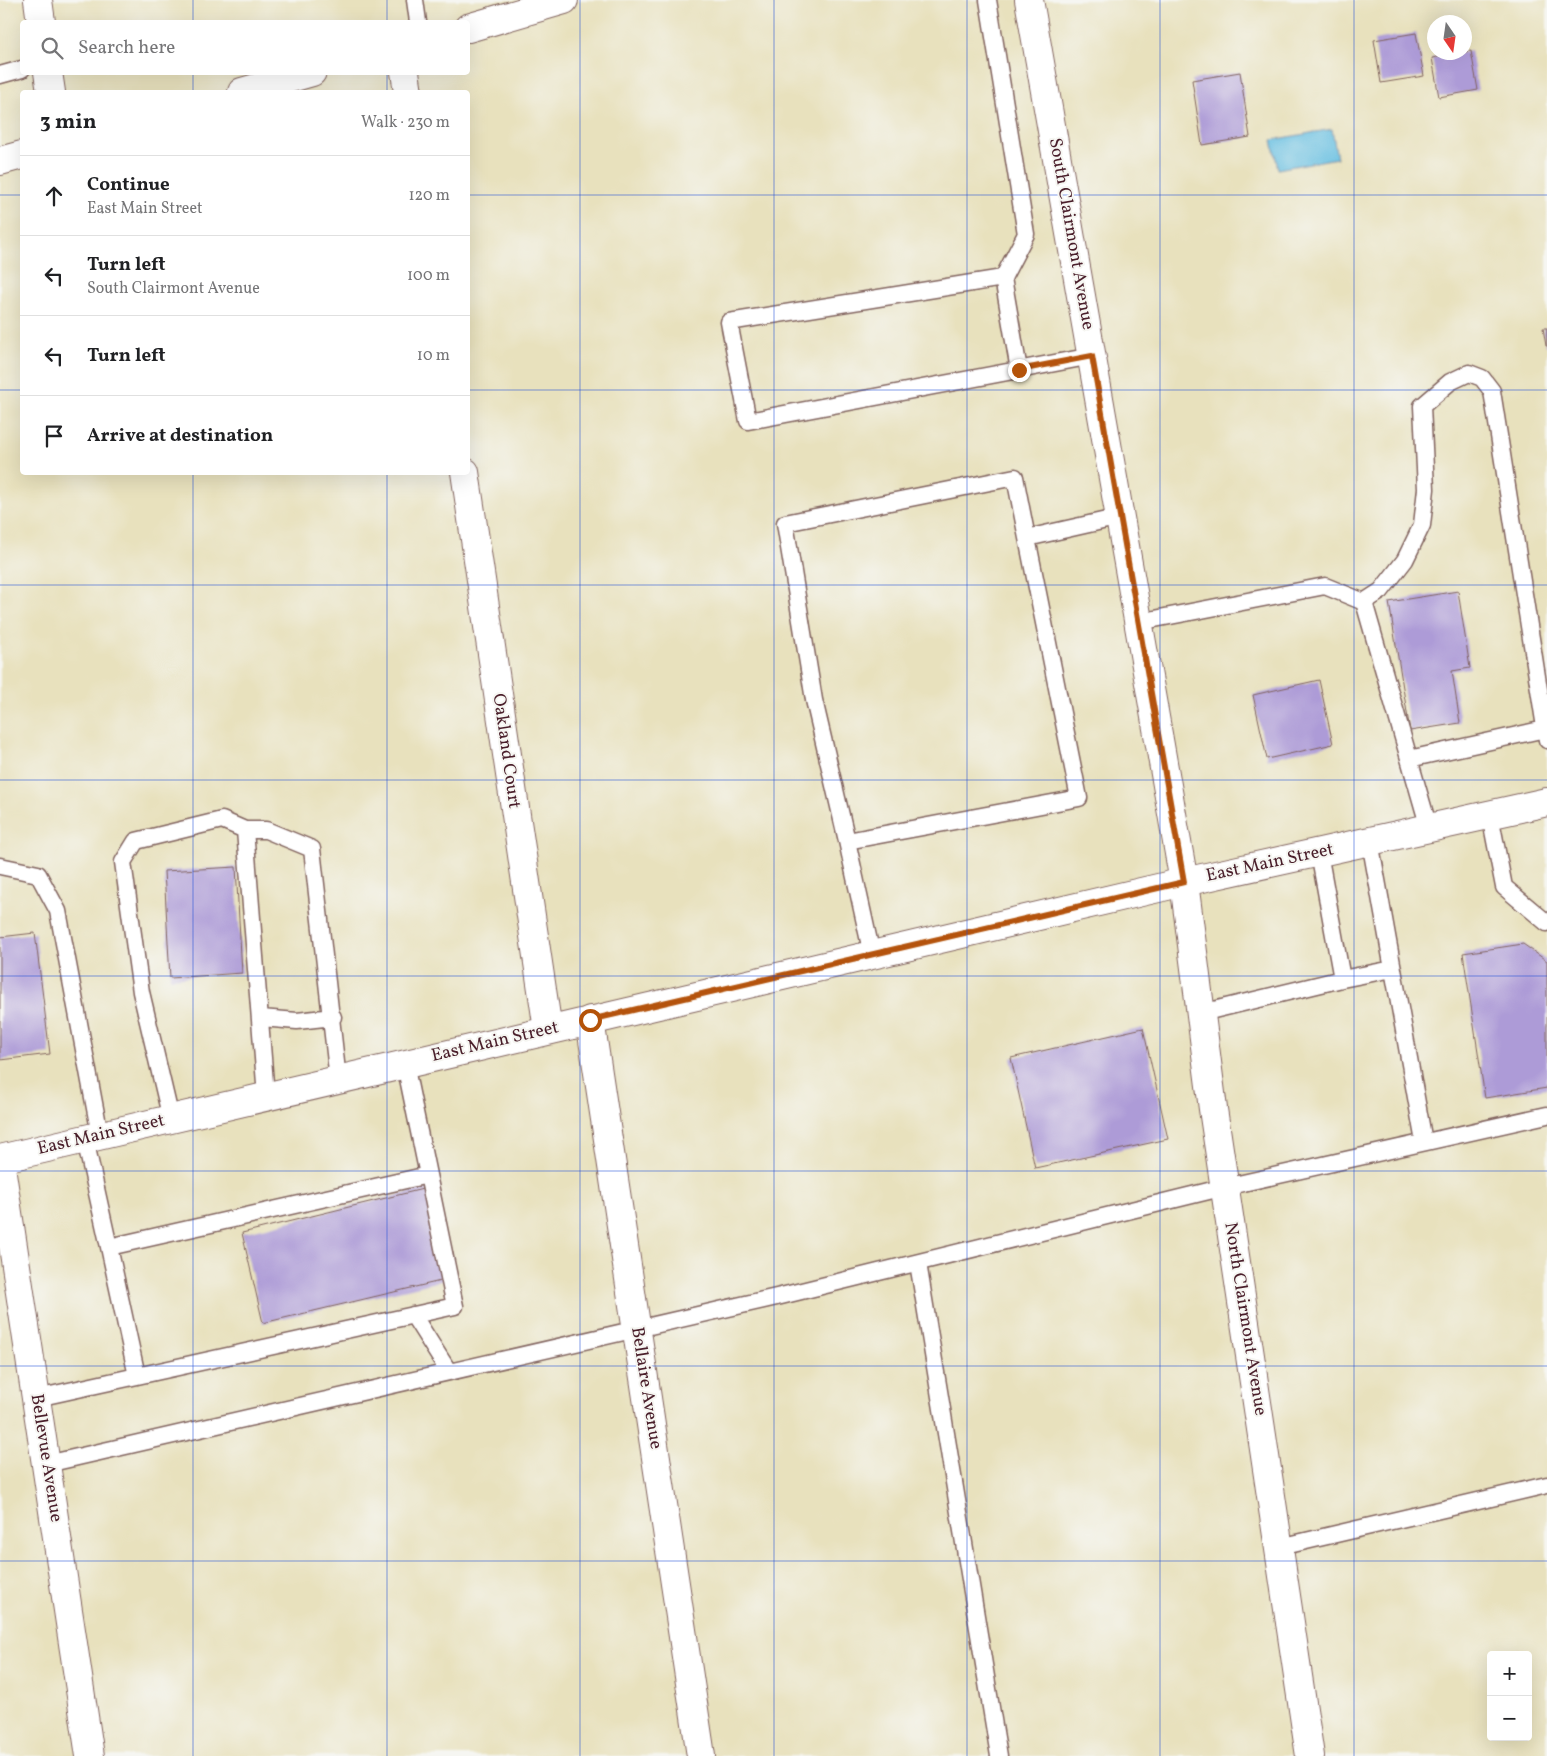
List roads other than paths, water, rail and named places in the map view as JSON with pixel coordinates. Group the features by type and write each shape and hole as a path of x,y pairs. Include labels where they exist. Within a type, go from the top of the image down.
{"street":[{"path":"38,0 41,20"},
{"path":"470,27 564,0"},
{"name":"South Clairmont Avenue","path":"1029,0 1184,882"},
{"path":"48,75 51,90"},
{"path":"249,90 302,75"},
{"path":"405,75 408,90"},
{"path":"0,161 20,156"},
{"name":"Oakland Court","path":"465,475 548,1030"},
{"name":"East Main Street","path":"0,1160 266,1096 1184,882 1547,802"},
{"name":"North Clairmont Avenue","path":"1184,882 1225,1187 1310,1756"},
{"name":"Bellaire Avenue","path":"590,1020 701,1756"},
{"name":"Bellevue Avenue","path":"0,1160 90,1756"}],"lane":[{"path":"415,0 418,20"},
{"path":"988,0 1026,234 1003,278 1019,370"},
{"path":"0,75 20,70"},
{"path":"1003,278 729,322 748,421 1092,356"},
{"path":"1364,602 1381,591 1405,560 1422,525 1426,489 1422,406 1450,382 1469,373 1482,378 1492,391 1546,734 1409,758"},
{"path":"847,841 1079,798 1015,477 785,523 814,700 872,955"},
{"path":"1027,538 1120,517"},
{"path":"1139,622 1325,586 1364,602"},
{"path":"1364,602 1429,828"},
{"path":"1490,815 1504,887 1539,909 1547,924"},
{"path":"171,1119 141,992 123,862 136,841 222,820 245,830 266,830 312,849 333,1017 338,1080"},
{"path":"245,830 266,1096"},
{"path":"1370,841 1424,1142"},
{"path":"1319,853 1342,979"},
{"path":"0,866 38,874 58,911 109,1247 137,1376"},
{"path":"1201,1013 1342,979 1393,969"},
{"path":"261,1018 297,1021 333,1017"},
{"path":"37,1398 455,1306 404,1064"},
{"path":"47,1464 918,1263 1225,1187 1547,1115"},
{"path":"109,1247 428,1175"},
{"path":"918,1263 999,1756"},
{"path":"413,1315 449,1372"},
{"path":"1280,1547 1547,1485"}],"water":[{"path":"1332,129 1337,158 1278,169 1272,140"}]}
